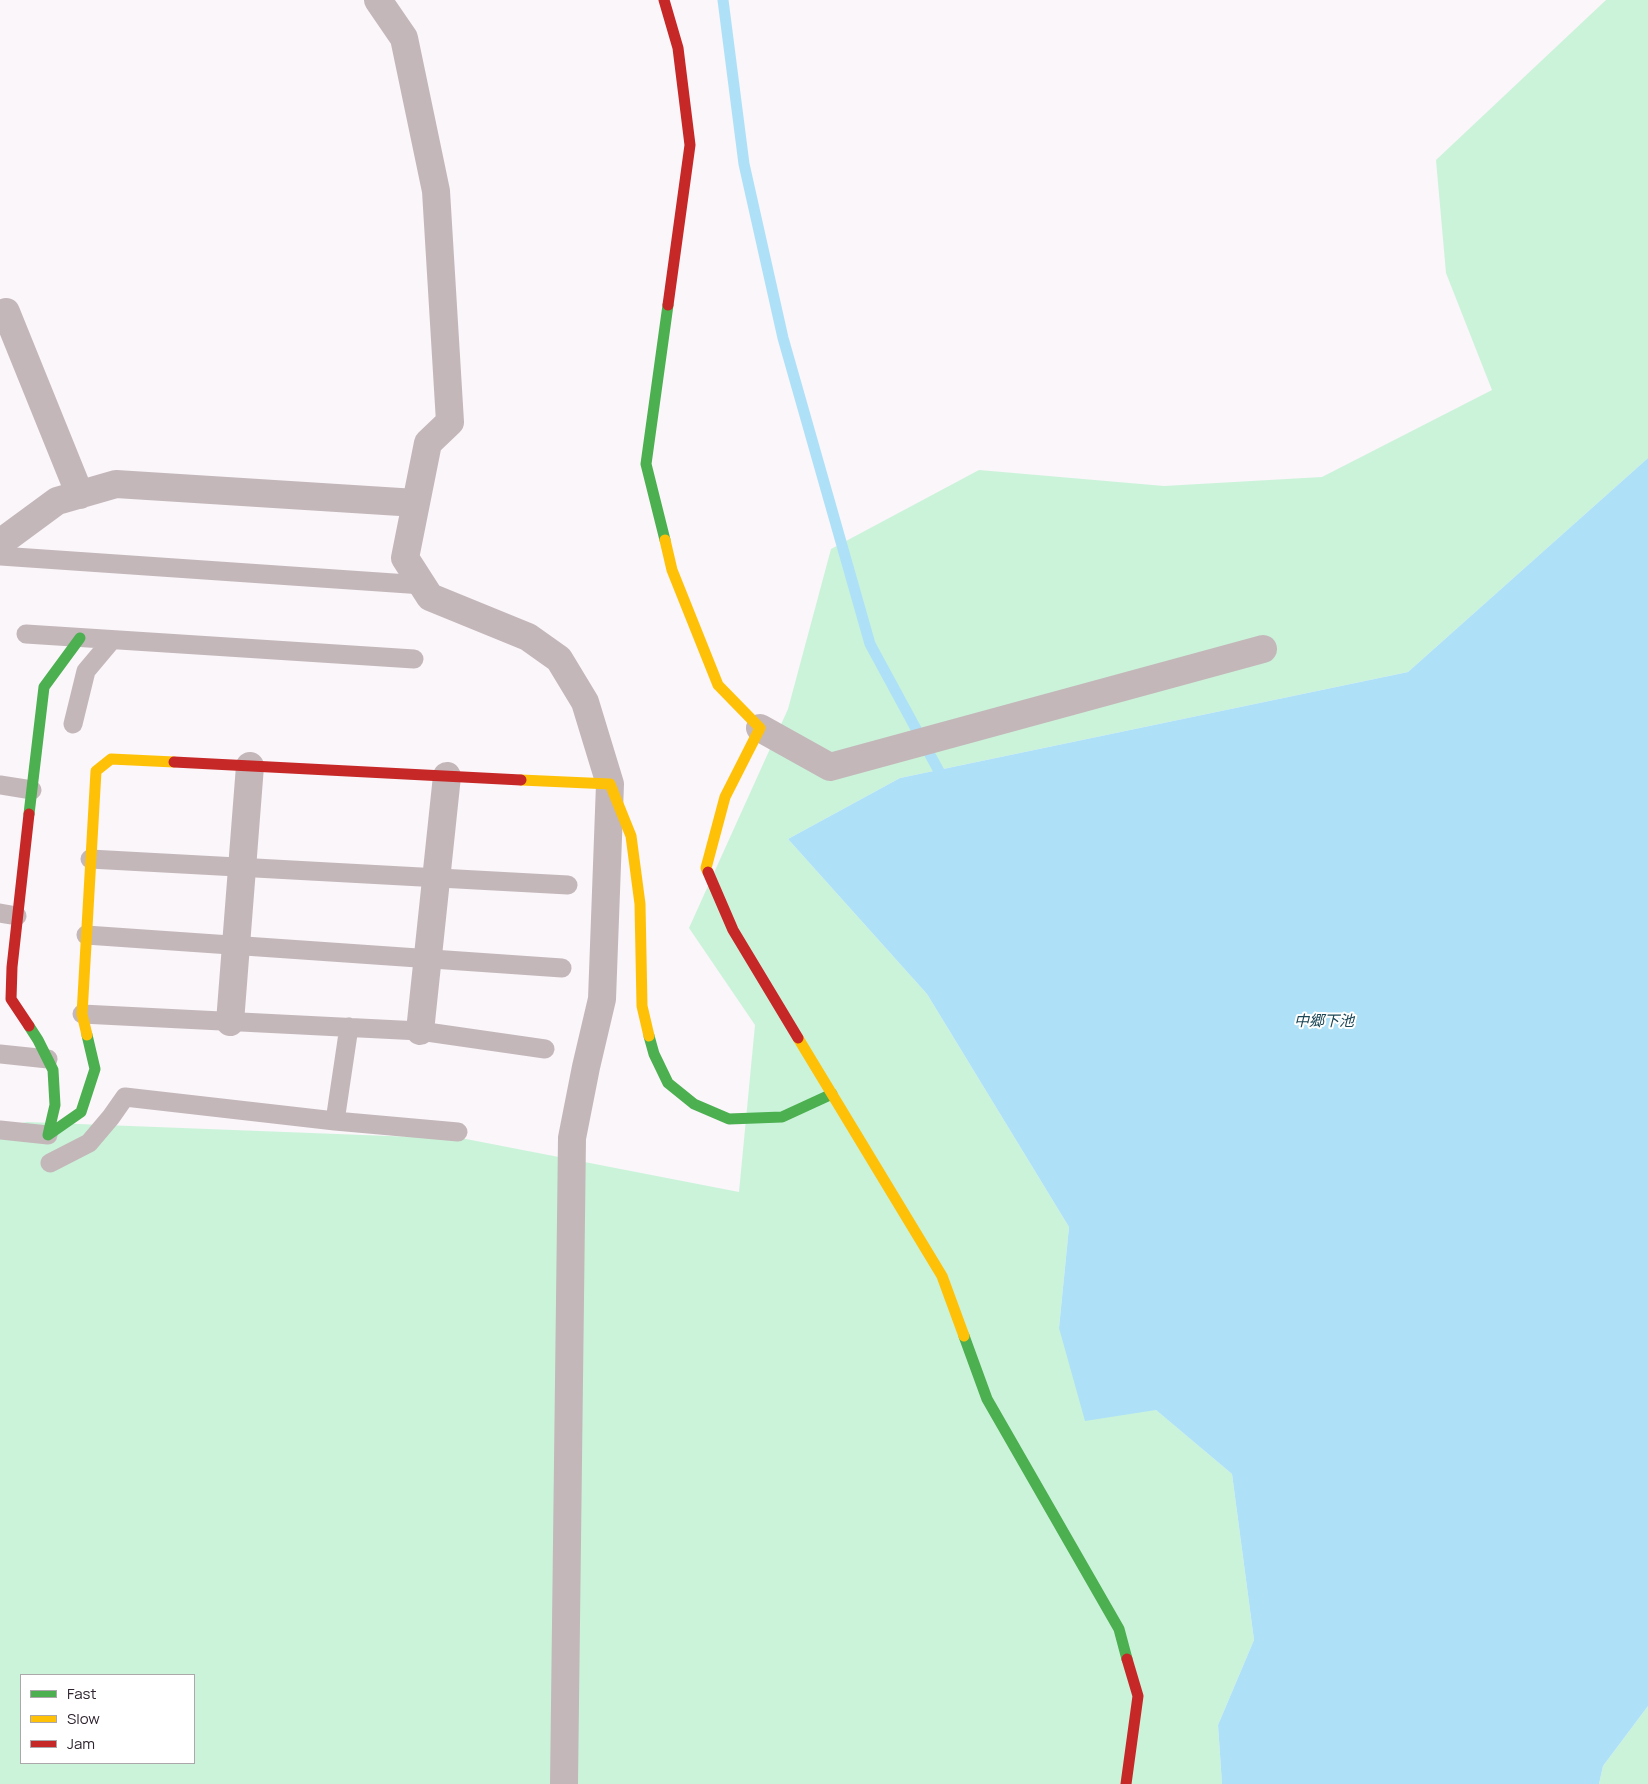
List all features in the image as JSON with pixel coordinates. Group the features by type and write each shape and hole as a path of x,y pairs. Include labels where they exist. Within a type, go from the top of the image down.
{"street":[{"path":"378,0 404,38 436,191 450,422 428,443 405,558 430,596 528,637 559,659 585,702 610,784 631,836 640,904 642,1006 654,1054 668,1083 694,1104 729,1119 782,1117 832,1094"},
{"path":"664,0 678,48 690,146 646,464 672,570 718,685 760,728 830,767 1263,649"},
{"path":"6,312 80,495"},
{"path":"0,543 57,501 116,484 416,503"},
{"path":"48,1135 55,1105 52,1070 38,1040 11,999 6,981 9,914 32,790 44,687 80,638"},
{"path":"760,728 725,797 706,868 733,930 942,1276 987,1399 1119,1630 1138,1696 1126,1784"},
{"path":"48,1135 81,1112 95,1069 82,1014 86,935 96,771 111,759 610,784"},
{"path":"230,1022 250,766"},
{"path":"420,1031 447,776"},
{"path":"564,1784 572,1138 602,999 610,784"}],"lane":[{"path":"0,556 423,585"},
{"path":"26,634 414,659"},
{"path":"73,724 86,671 112,640"},
{"path":"0,785 32,790"},
{"path":"90,859 568,884"},
{"path":"86,935 562,968"},
{"path":"82,1014 420,1031 545,1049"},
{"path":"335,1122 349,1027"},
{"path":"0,1054 48,1060"},
{"path":"50,1163 89,1143 125,1097 335,1122 458,1132"},
{"path":"0,1130 48,1135"}],"green space":[{"path":"1606,0 1648,0 1648,458 1408,672 900,778 788,839 927,994 1069,1227 1059,1328 1232,1474 1254,1640 1218,1725 1222,1784 0,1784 0,1127 27,1122 466,1139 739,1192 755,1025 689,928 788,709 831,549 979,470 1164,486 1322,477 1492,390 1446,273 1436,160"},
{"path":"1648,1706 1648,1784 1599,1784 1603,1766"}],"water":[{"name":"中郷下池","path":"1648,458 1648,1706 1603,1766 1599,1784 1222,1784 1218,1725 1254,1640 1232,1474 1156,1410 1085,1421 1059,1328 1069,1227 927,994 788,839 900,778 1408,672"}],"waterway":[{"path":"723,0 744,164 783,338 870,644 947,783"}],"traffic: fast":[{"path":"665,540 646,464 668,305"},
{"path":"29,814 44,687 80,638"},
{"path":"29,1026 53,1070 55,1105 48,1135 81,1112 95,1069 87,1035"},
{"path":"649,1036 654,1054 668,1083 694,1104 729,1119 782,1117 832,1094"},
{"path":"964,1336 987,1399 1119,1629 1127,1659"}],"traffic: slow":[{"path":"665,540 672,570 718,685 760,728 725,797 706,868 708,872"},
{"path":"87,1035 82,1014 96,771 111,759 174,762"},
{"path":"521,780 610,784 631,836 640,904 642,1006 649,1036"},
{"path":"798,1038 942,1276 964,1336"}],"traffic: jam":[{"path":"664,0 678,48 690,145 668,305"},
{"path":"174,762 521,780"},
{"path":"29,814 12,967 11,999 29,1026"},
{"path":"708,872 733,930 798,1038"},
{"path":"1126,1784 1138,1696 1127,1659"}]}
